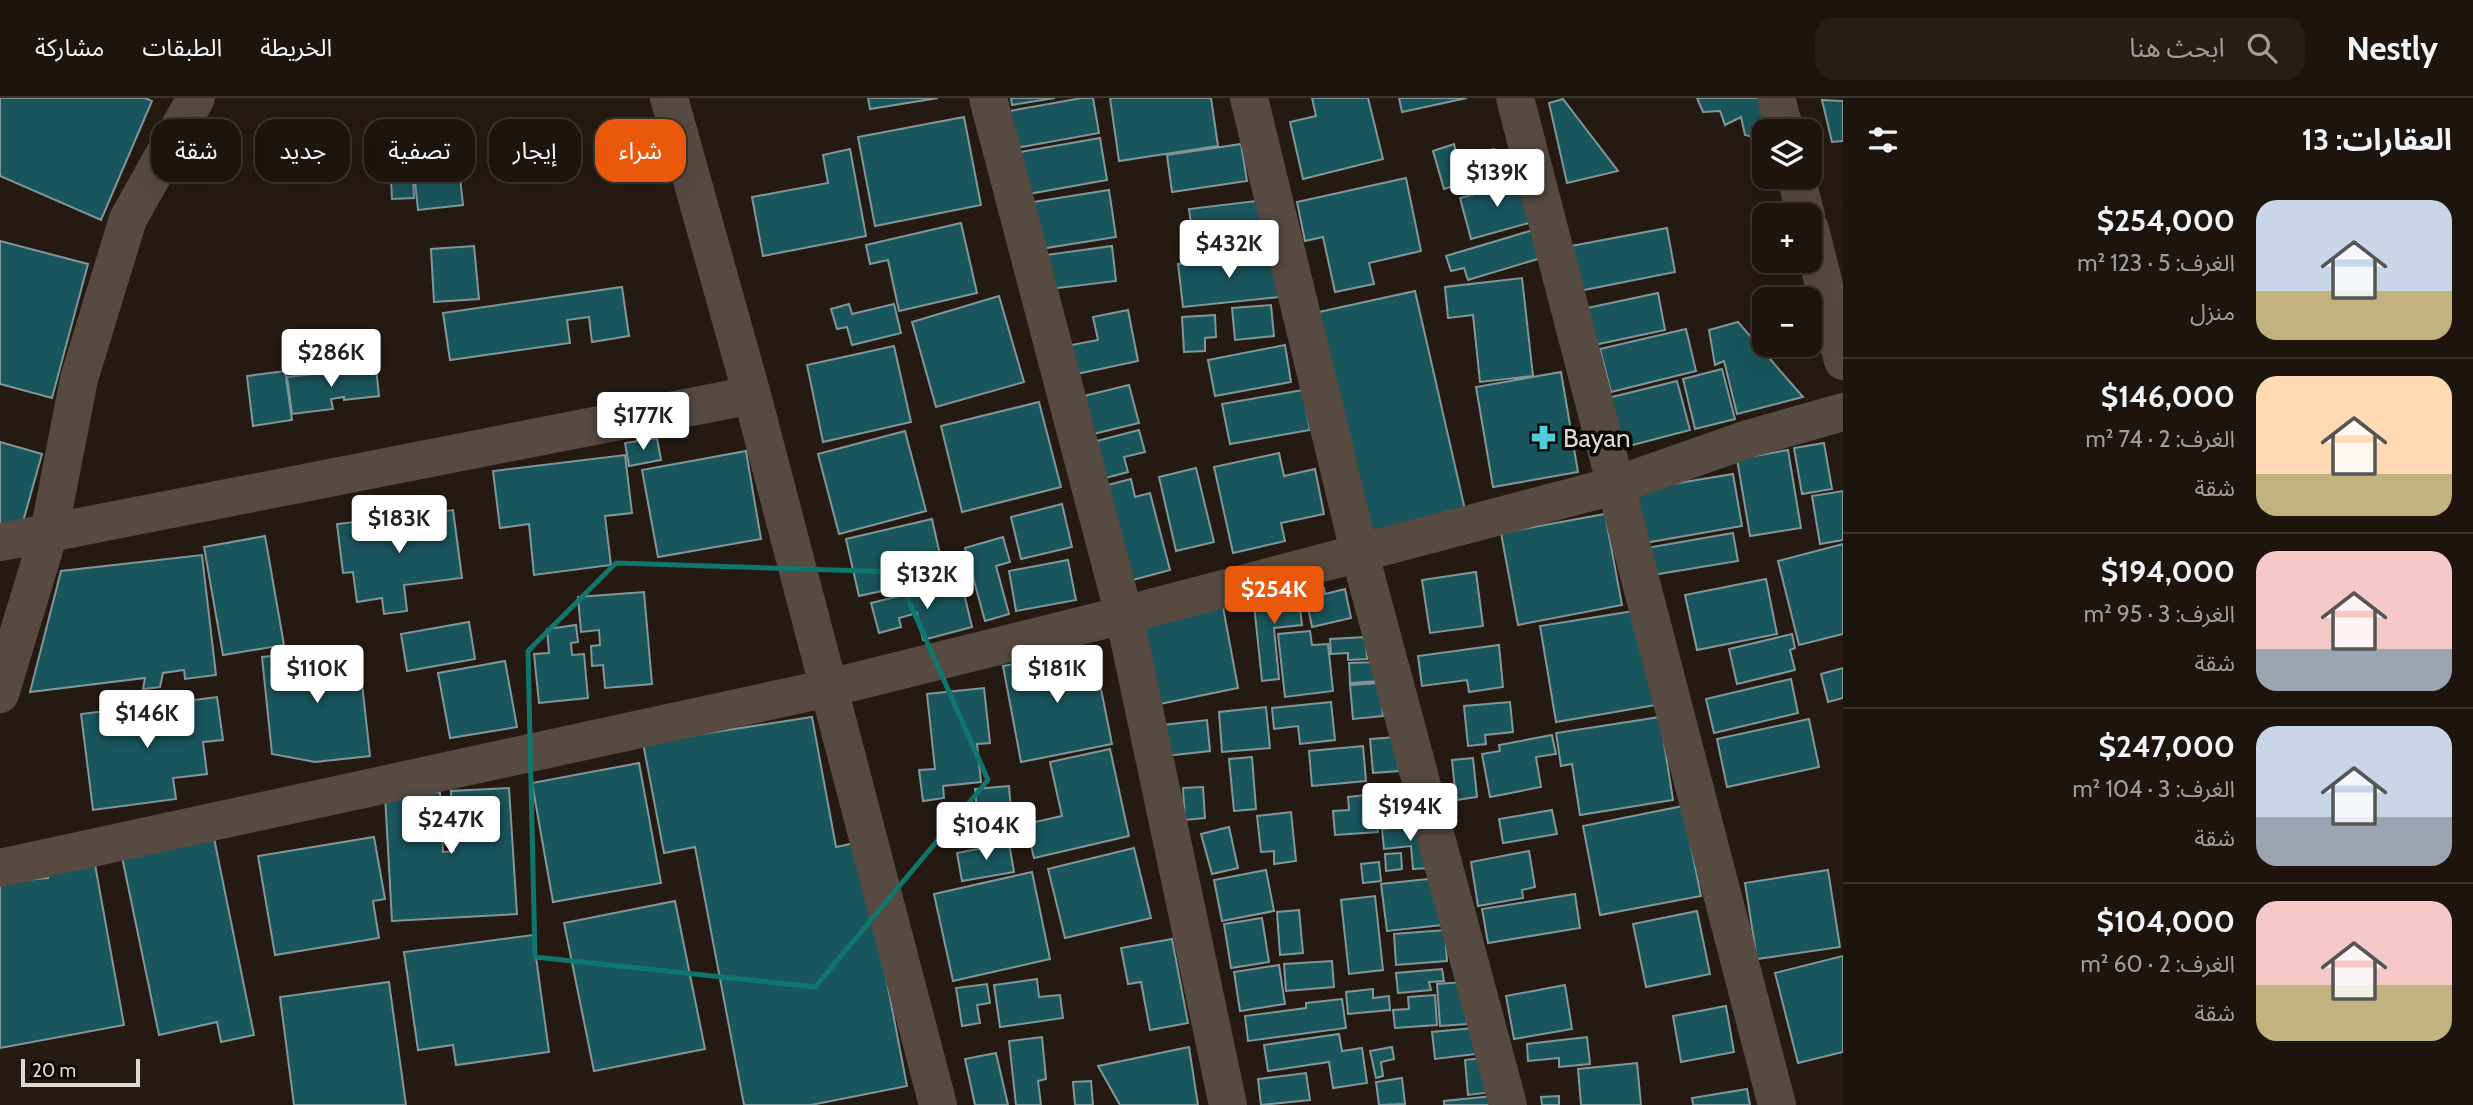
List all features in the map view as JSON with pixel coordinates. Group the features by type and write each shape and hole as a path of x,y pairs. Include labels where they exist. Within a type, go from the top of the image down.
{"street":[{"path":"0,694 50,533 79,379 128,219 196,98"},
{"path":"669,98 752,395 938,1105"},
{"path":"988,98 1124,615 1228,1105"},
{"path":"1249,98 1359,551 1508,1105"},
{"path":"1515,98 1777,1105"},
{"path":"1776,98 1782,119"},
{"path":"1821,273 1843,361"},
{"path":"0,542 752,395"},
{"path":"0,868 829,688 1124,615 1614,486 1748,439 1843,412"}],"highlighted area":[{"path":"616,563 896,572 988,780 815,987 535,957 528,651"}],"building":[{"path":"0,98 145,98 152,101 101,220 0,176"},
{"path":"868,98 938,98 870,109"},
{"path":"1011,98 1055,98 1012,105"},
{"path":"1093,98 1099,133 1010,149 1004,112"},
{"path":"1110,98 1211,98 1218,146 1119,161"},
{"path":"1312,98 1368,98 1383,159 1303,179 1290,122 1316,116"},
{"path":"1399,98 1467,98 1402,112"},
{"path":"1697,98 1758,98 1764,119 1752,119 1752,137 1745,135 1741,117 1725,125 1720,111 1703,112"},
{"path":"1563,99 1618,171 1567,183 1549,103"},
{"path":"1822,100 1843,101 1843,141 1832,142"},
{"path":"964,117 981,205 875,226 858,137"},
{"path":"1100,138 1107,180 1023,195 1015,153"},
{"path":"1241,144 1247,181 1172,192 1167,155"},
{"path":"1454,144 1458,160 1494,149 1501,171 1444,189 1433,151"},
{"path":"850,149 866,236 763,256 752,197 828,183 823,155"},
{"path":"1406,178 1421,251 1369,263 1374,284 1335,292 1323,237 1305,241 1297,202"},
{"path":"1528,180 1529,223 1471,239 1460,198"},
{"path":"391,182 413,182 414,198 392,199"},
{"path":"415,182 461,182 463,205 418,210"},
{"path":"1109,190 1116,237 1040,249 1033,202"},
{"path":"1264,200 1269,246 1195,255 1189,209"},
{"path":"961,223 977,293 899,311 888,260 870,264 866,245"},
{"path":"1667,228 1675,272 1579,291 1571,246"},
{"path":"1533,230 1541,258 1468,280 1464,268 1451,271 1446,256"},
{"path":"0,241 88,264 52,398 0,384"},
{"path":"474,246 479,299 434,302 431,249"},
{"path":"1112,246 1116,281 1050,289 1046,255"},
{"path":"1274,253 1279,297 1183,307 1178,264"},
{"path":"1522,278 1533,376 1480,382 1473,315 1448,318 1445,287"},
{"path":"622,287 629,336 592,342 589,317 567,320 570,343 450,360 443,313"},
{"path":"1415,291 1466,514 1368,537 1305,315"},
{"path":"1658,293 1665,330 1594,345 1587,308"},
{"path":"999,296 1024,382 936,407 912,322"},
{"path":"849,304 852,314 894,304 901,333 852,345 847,327 837,329 831,309"},
{"path":"1271,305 1274,336 1235,340 1232,308"},
{"path":"1128,310 1138,361 1067,376 1061,347 1098,340 1093,317"},
{"path":"1215,315 1216,337 1205,338 1205,351 1184,352 1182,317"},
{"path":"1738,322 1752,338 1752,357 1768,357 1803,397 1737,414 1724,361 1715,365 1709,330"},
{"path":"1686,329 1696,371 1611,392 1600,349"},
{"path":"1285,345 1291,382 1215,396 1208,360"},
{"path":"894,346 911,422 823,442 807,365"},
{"path":"376,367 379,396 331,399 333,409 292,414 287,377"},
{"path":"1722,369 1735,419 1695,429 1683,379"},
{"path":"285,371 292,420 253,426 247,376"},
{"path":"1561,372 1578,472 1493,487 1476,387"},
{"path":"1677,381 1690,430 1621,448 1608,398"},
{"path":"1129,385 1139,423 1093,434 1084,396"},
{"path":"1303,390 1310,430 1230,444 1222,404"},
{"path":"1039,402 1061,487 962,512 941,426"},
{"path":"1139,430 1145,452 1124,457 1128,472 1098,480 1089,443"},
{"path":"905,431 926,511 839,534 818,454"},
{"path":"657,438 661,460 629,466 625,443"},
{"path":"0,442 42,454 21,529 0,533"},
{"path":"1824,443 1832,489 1802,494 1794,448"},
{"path":"1788,450 1801,528 1750,536 1737,459"},
{"path":"746,451 761,539 658,557 642,470"},
{"path":"1279,453 1284,476 1315,469 1324,514 1281,523 1285,541 1233,553 1214,467"},
{"path":"625,455 632,513 605,516 611,565 534,575 529,524 500,528 493,471"},
{"path":"1196,468 1214,542 1176,551 1159,477"},
{"path":"1733,474 1742,526 1639,544 1630,491"},
{"path":"1131,479 1135,497 1150,493 1170,570 1125,582 1100,487"},
{"path":"1843,491 1843,540 1820,544 1812,496"},
{"path":"1062,504 1072,547 1021,559 1011,517"},
{"path":"453,510 462,578 404,585 407,611 384,614 382,598 357,602 353,572 343,573 337,524"},
{"path":"1605,514 1622,605 1518,625 1501,533"},
{"path":"932,519 945,577 859,596 846,539"},
{"path":"1733,533 1738,561 1640,577 1635,550"},
{"path":"265,536 284,645 223,655 204,547"},
{"path":"1003,537 1010,562 996,566 1009,614 985,621 965,548"},
{"path":"1843,544 1843,634 1799,645 1778,561"},
{"path":"202,555 216,675 185,679 184,670 163,673 160,687 143,689 145,678 30,692 61,571"},
{"path":"1068,560 1076,600 1016,611 1009,571"},
{"path":"1476,572 1483,626 1430,633 1422,580"},
{"path":"1766,579 1777,634 1697,650 1685,595"},
{"path":"961,581 972,627 923,640 917,613 899,618 901,627 879,633 871,603"},
{"path":"1324,588 1325,594 1345,589 1351,618 1312,627 1305,593"},
{"path":"1298,590 1302,625 1274,628 1279,679 1262,681 1253,595"},
{"path":"644,592 652,684 605,688 603,665 592,666 591,646 600,645 599,630 581,632 578,597"},
{"path":"1223,607 1238,688 1155,705 1139,623"},
{"path":"1640,610 1656,705 1556,722 1540,626"},
{"path":"469,622 475,659 407,671 401,634"},
{"path":"576,625 578,642 571,643 572,655 584,654 588,698 539,703 534,654 549,653 547,629"},
{"path":"1310,631 1312,645 1328,644 1333,691 1285,697 1278,634"},
{"path":"1792,634 1795,648 1790,650 1795,670 1737,684 1729,649"},
{"path":"1366,637 1367,659 1348,660 1348,653 1331,654 1330,639"},
{"path":"1499,645 1503,687 1469,692 1467,680 1422,686 1418,656"},
{"path":"358,647 370,756 315,762 272,754 262,657"},
{"path":"1093,649 1112,744 1021,762 1003,666"},
{"path":"505,661 517,727 450,738 438,673"},
{"path":"1380,662 1380,681 1350,683 1349,663"},
{"path":"1843,668 1843,698 1828,702 1821,674"},
{"path":"1791,679 1798,713 1714,733 1706,699"},
{"path":"1380,683 1383,716 1353,719 1350,685"},
{"path":"984,688 990,743 977,744 981,782 943,786 944,798 923,801 919,770 935,769 927,694"},
{"path":"217,697 223,740 203,742 207,774 173,778 176,799 93,810 81,714"},
{"path":"1331,702 1335,740 1300,744 1298,726 1274,729 1272,708"},
{"path":"1510,702 1513,732 1485,735 1486,744 1468,746 1464,706"},
{"path":"1266,707 1270,748 1222,752 1219,712"},
{"path":"812,717 836,847 860,842 907,1086 811,1105 744,1105 695,847 664,853 643,743"},
{"path":"1660,717 1673,800 1580,815 1572,764 1561,766 1556,733"},
{"path":"1809,719 1819,767 1727,787 1717,739"},
{"path":"1207,720 1210,751 1166,756 1163,725"},
{"path":"1552,735 1556,754 1536,757 1541,787 1490,797 1482,754 1500,751 1499,745"},
{"path":"1396,737 1399,771 1373,773 1370,739"},
{"path":"1363,746 1366,781 1312,786 1309,751"},
{"path":"1110,749 1129,836 1034,858 1026,824 1062,816 1050,762"},
{"path":"1252,757 1256,809 1234,811 1229,759"},
{"path":"1473,758 1477,797 1456,800 1452,760"},
{"path":"639,763 661,883 553,902 532,783"},
{"path":"1009,786 1012,822 989,823 987,812 977,812 975,789"},
{"path":"1411,786 1414,821 1387,823 1384,788"},
{"path":"1203,787 1205,818 1185,820 1183,788"},
{"path":"509,788 517,914 392,921 385,795 440,792 443,852 454,851 451,791"},
{"path":"1375,794 1378,832 1335,835 1333,811 1349,810 1348,797"},
{"path":"1683,806 1701,896 1600,915 1583,826"},
{"path":"1552,810 1557,834 1503,843 1499,819"},
{"path":"1291,812 1296,861 1274,864 1274,851 1261,852 1257,816"},
{"path":"1427,825 1430,868 1413,869 1411,846 1384,849 1382,829"},
{"path":"1229,827 1238,868 1212,874 1201,834"},
{"path":"374,837 385,899 373,901 379,938 275,955 258,856"},
{"path":"214,838 254,1035 221,1042 217,1022 159,1035 122,857"},
{"path":"1009,843 1014,872 962,881 957,853"},
{"path":"1134,848 1151,918 1065,938 1048,869"},
{"path":"1529,851 1535,887 1522,890 1523,898 1478,906 1471,862"},
{"path":"1401,853 1402,869 1386,871 1385,854"},
{"path":"94,859 124,1025 0,1048 0,886 11,881 48,878 50,867"},
{"path":"1379,862 1381,881 1363,883 1361,864"},
{"path":"1266,870 1274,911 1222,921 1214,880"},
{"path":"1828,870 1840,947 1757,959 1745,883"},
{"path":"1032,872 1050,959 953,981 934,894"},
{"path":"1437,878 1442,925 1387,931 1381,884"},
{"path":"1575,894 1580,928 1488,943 1482,909"},
{"path":"1375,896 1383,970 1349,974 1341,900"},
{"path":"675,901 705,1049 594,1071 564,923"},
{"path":"1299,910 1303,953 1280,955 1277,912"},
{"path":"1697,911 1710,974 1646,987 1633,924"},
{"path":"1262,918 1269,962 1231,968 1224,924"},
{"path":"1445,930 1447,961 1396,965 1394,934"},
{"path":"533,935 549,1052 456,1065 453,1045 418,1050 404,952"},
{"path":"1172,939 1188,1023 1150,1030 1141,982 1128,984 1121,948"},
{"path":"1843,956 1843,1052 1798,1063 1775,973"},
{"path":"1332,961 1334,987 1286,991 1284,964"},
{"path":"1279,965 1285,1004 1240,1011 1234,972"},
{"path":"1442,969 1444,981 1429,982 1431,990 1398,993 1396,973"},
{"path":"1037,979 1039,997 1060,995 1063,1018 1000,1027 994,985"},
{"path":"389,982 406,1105 294,1105 280,997"},
{"path":"1464,982 1467,1024 1440,1026 1437,984"},
{"path":"987,984 990,1003 977,1005 980,1023 962,1026 956,988"},
{"path":"1565,985 1572,1029 1514,1039 1506,996"},
{"path":"1373,989 1373,998 1389,996 1390,1010 1348,1014 1346,992"},
{"path":"1435,995 1437,1025 1395,1028 1393,1010 1409,1009 1408,997"},
{"path":"1342,999 1346,1028 1248,1041 1245,1016 1306,1008 1306,1003"},
{"path":"1726,1006 1734,1052 1681,1062 1673,1016"},
{"path":"1473,1028 1476,1054 1435,1059 1432,1032"},
{"path":"1339,1034 1342,1051 1362,1048 1367,1083 1333,1088 1329,1062 1268,1071 1264,1045"},
{"path":"1042,1037 1046,1079 1038,1081 1041,1105 1016,1105 1009,1041"},
{"path":"1587,1037 1590,1064 1559,1067 1559,1058 1528,1061 1527,1044"},
{"path":"1189,1047 1198,1105 1120,1105 1098,1066"},
{"path":"1392,1047 1394,1059 1381,1062 1383,1076 1376,1078 1370,1051"},
{"path":"996,1053 1008,1105 975,1105 965,1059"},
{"path":"1488,1057 1492,1092 1468,1095 1465,1060"},
{"path":"1637,1063 1641,1105 1581,1105 1578,1069"},
{"path":"1306,1073 1310,1100 1261,1105 1258,1079"},
{"path":"1402,1078 1405,1104 1379,1105 1376,1082"},
{"path":"1091,1081 1093,1105 1075,1105 1073,1082"},
{"path":"1747,1089 1750,1105 1693,1105 1692,1098"},
{"path":"1493,1096 1494,1105 1444,1105 1444,1101"},
{"path":"1559,1096 1559,1105 1542,1105 1541,1097"}],"place":[{"name":"Bayan","path":"1543,438"}]}
